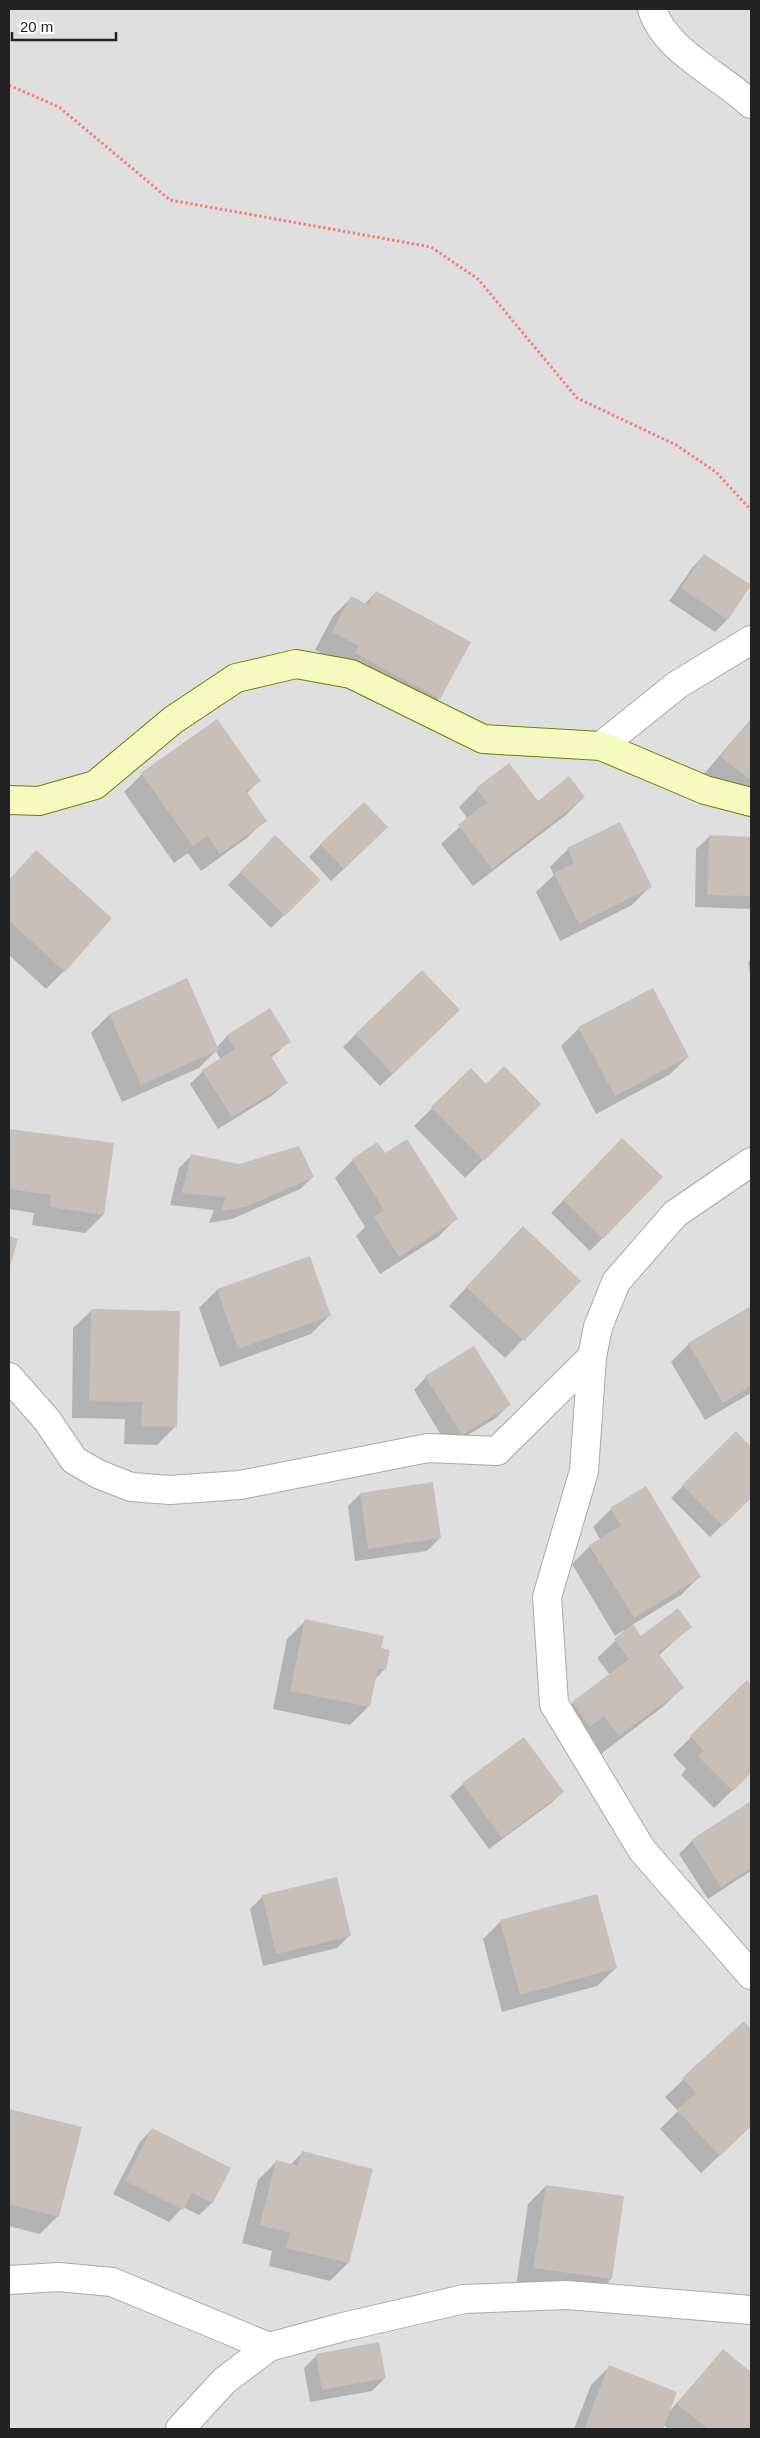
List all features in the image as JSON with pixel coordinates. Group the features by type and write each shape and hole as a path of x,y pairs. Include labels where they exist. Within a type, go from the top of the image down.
{"street":[{"path":"652,9 656,22 688,56 740,93 751,104"},
{"path":"601,746 677,685 751,640"},
{"path":"9,800 39,802 94,785 173,720 236,678 296,664 351,674 483,739 601,746 705,790 751,802"},
{"path":"751,1162 675,1214 616,1282 598,1327 592,1357 584,1471 547,1597 554,1704 642,1850 751,1975"},
{"path":"9,1377 47,1420 74,1460 98,1474 131,1487 170,1490 240,1485 428,1448 497,1451 592,1357"},
{"path":"9,2280 59,2277 112,2282 269,2347"},
{"path":"180,2429 224,2381 269,2347 343,2327 464,2299 568,2295 751,2310"}],"path":[{"path":"9,85 59,107 170,200 431,247 478,279 577,398 676,445 716,472 751,510"}],"shaded area":[{"path":"9,9 751,9 751,2429 9,2429"}],"building":[{"path":"704,554 751,585 728,620 681,588"},
{"path":"376,591 471,642 440,699 355,653 359,646 332,632 351,596 368,605"},
{"path":"217,719 261,781 246,791 267,821 220,854 207,836 193,846 141,773"},
{"path":"751,720 751,780 720,756"},
{"path":"509,763 538,801 569,776 585,797 492,869 458,825 487,802 476,788"},
{"path":"364,802 388,827 344,869 320,844"},
{"path":"620,822 652,887 579,924 554,873 574,863 567,848"},
{"path":"275,835 321,880 285,916 240,872"},
{"path":"709,835 751,837 751,896 707,895"},
{"path":"36,850 112,918 65,972 9,921 9,880"},
{"path":"422,970 460,1010 393,1074 355,1034"},
{"path":"187,978 219,1050 141,1085 109,1014"},
{"path":"653,988 689,1057 615,1096 578,1027"},
{"path":"270,1008 291,1042 270,1055 288,1083 232,1117 202,1070 235,1049 227,1035"},
{"path":"504,1066 541,1104 484,1161 431,1107 471,1068 486,1084"},
{"path":"9,1129 114,1143 104,1215 50,1207 51,1195 9,1189"},
{"path":"622,1138 663,1177 603,1239 563,1200"},
{"path":"407,1139 458,1219 399,1257 374,1217 384,1210 352,1159 377,1142 385,1153"},
{"path":"299,1146 314,1177 246,1207 221,1211 226,1197 182,1193 191,1154 239,1164"},
{"path":"523,1226 581,1281 524,1341 466,1287"},
{"path":"9,1236 18,1239 9,1270"},
{"path":"310,1256 331,1316 238,1349 217,1289"},
{"path":"751,1306 751,1386 723,1403 688,1343"},
{"path":"91,1309 180,1311 177,1427 141,1426 142,1402 89,1401"},
{"path":"474,1346 511,1405 462,1435 425,1376"},
{"path":"736,1431 751,1447 751,1498 723,1526 682,1485"},
{"path":"433,1482 441,1538 368,1549 360,1493"},
{"path":"646,1486 701,1577 634,1618 589,1545 621,1526 610,1508"},
{"path":"678,1608 692,1627 658,1653 684,1688 619,1736 604,1716 590,1727 572,1702 629,1659 614,1639 633,1624 641,1636"},
{"path":"305,1619 384,1636 381,1648 390,1650 386,1670 378,1668 370,1707 290,1691"},
{"path":"747,1680 751,1685 751,1773 733,1791 698,1756 704,1751 690,1736"},
{"path":"524,1737 564,1792 502,1838 462,1783"},
{"path":"751,1801 751,1868 721,1887 691,1840"},
{"path":"337,1877 351,1936 276,1954 262,1895"},
{"path":"597,1894 617,1968 520,1995 500,1920"},
{"path":"744,2021 751,2029 751,2126 720,2156 677,2110 696,2093 682,2078"},
{"path":"9,2109 82,2127 59,2217 9,2204"},
{"path":"152,2128 231,2168 213,2203 192,2193 183,2210 125,2181"},
{"path":"302,2151 373,2169 349,2263 286,2248 290,2233 260,2225 276,2160 298,2166"},
{"path":"546,2185 624,2196 612,2279 533,2268"},
{"path":"379,2342 386,2378 322,2390 316,2354"},
{"path":"723,2349 751,2372 751,2429 708,2429 677,2404"},
{"path":"609,2365 677,2392 663,2429 584,2429"}]}
